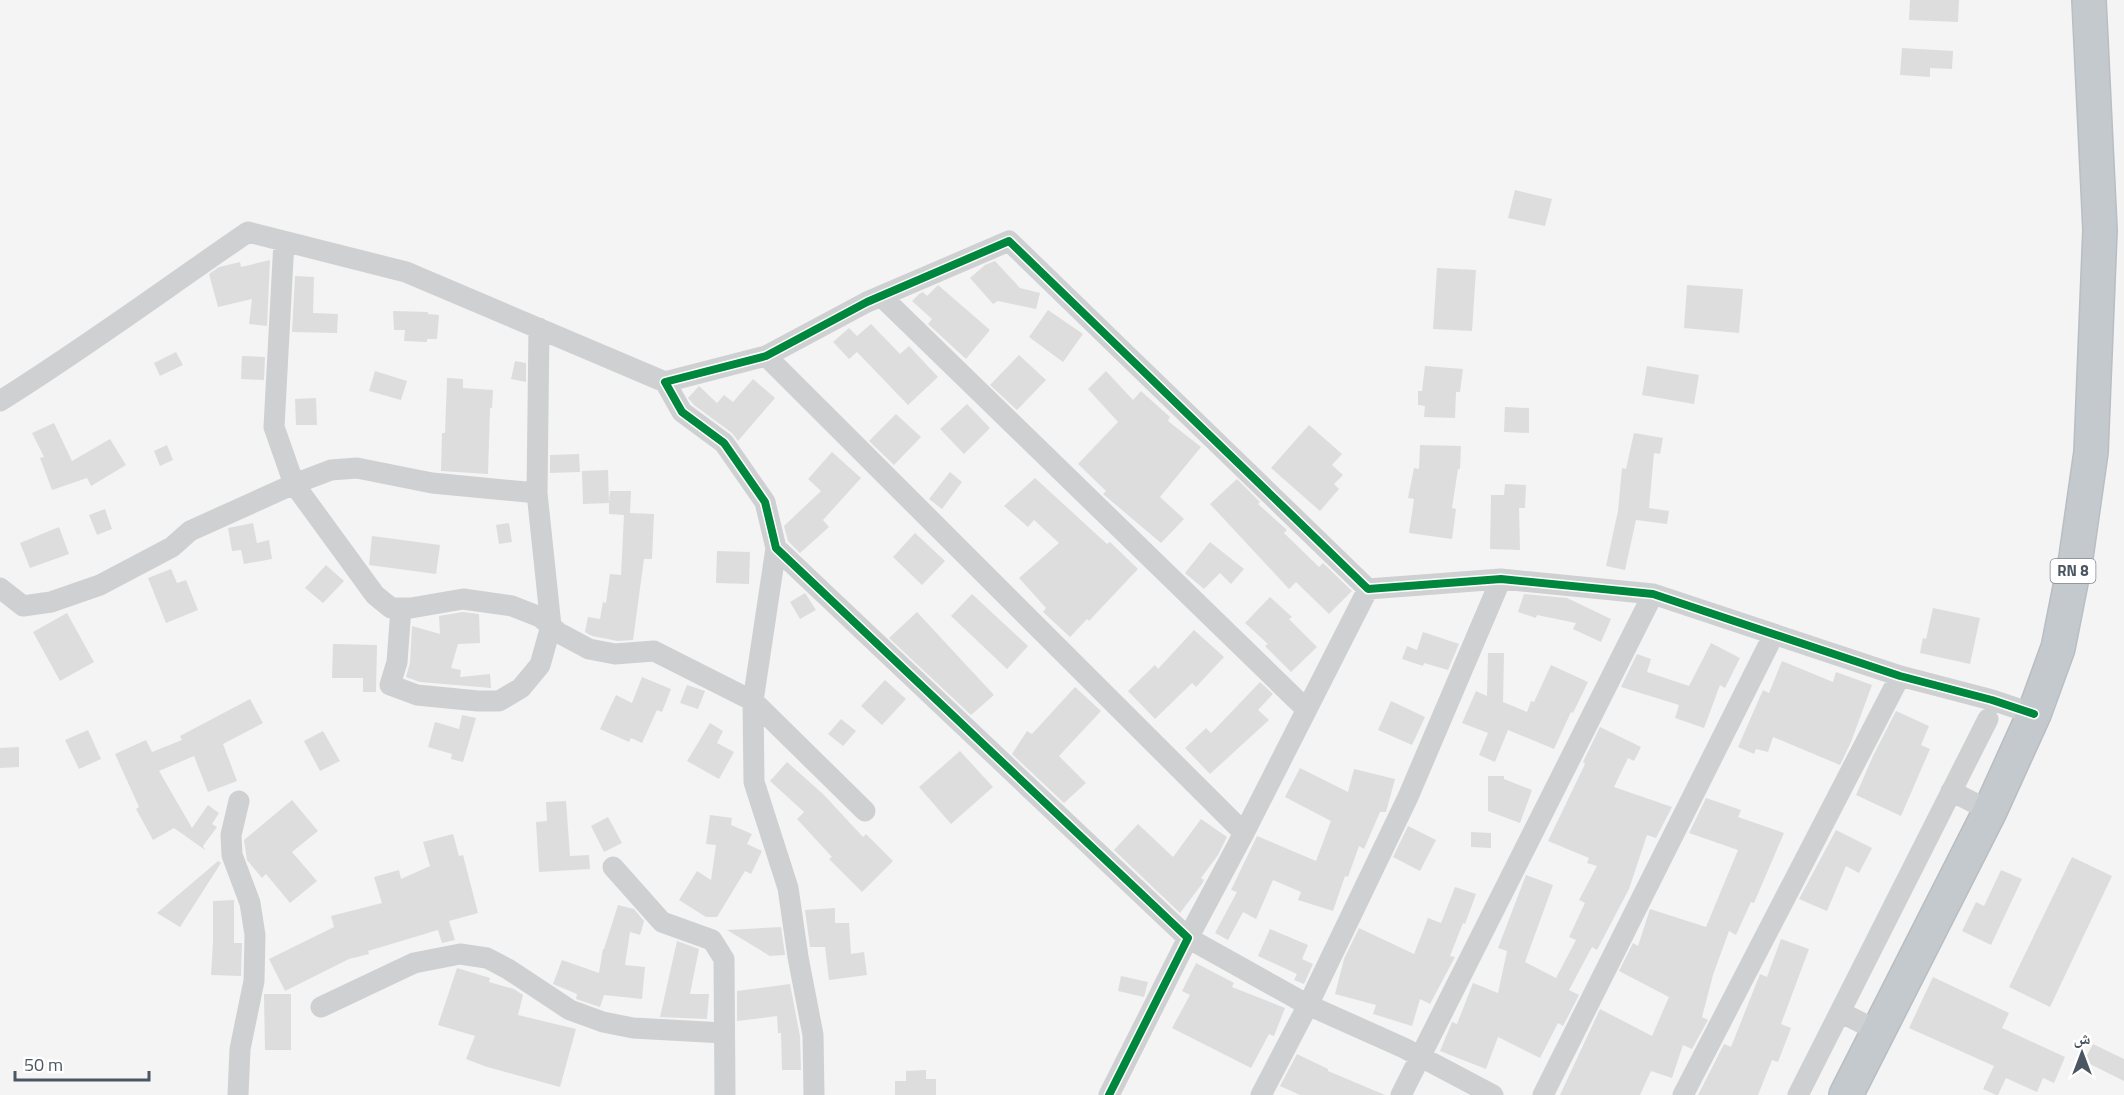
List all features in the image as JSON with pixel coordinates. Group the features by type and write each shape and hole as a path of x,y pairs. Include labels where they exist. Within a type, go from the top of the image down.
{"highway":[{"name":"RN 8","path":"1846,1095 1990,811 2034,714 2058,648 2076,557 2091,452 2100,230 2090,0"}],"street":[{"path":"0,401 60,363 248,232 406,272 665,382 682,412 724,443 765,502 776,548 753,702 754,782 788,888 813,1035 814,1095"},
{"path":"284,241 274,427 294,484 375,595 391,608 463,600 512,606 540,617 569,640 589,649 615,654 654,651 753,702 865,811"},
{"path":"665,382 766,356 881,296 1009,241 1368,589 1501,579 1653,594 1900,676 1992,700 2034,714"},
{"path":"881,296 1306,709"},
{"path":"401,608 397,662 390,686 417,695 499,702 521,688 540,665 551,627 537,493 539,328"},
{"path":"766,356 1244,833"},
{"path":"0,588 23,606 61,598 100,585 172,547 190,531 294,484 331,470 357,468 432,483 537,493"},
{"path":"776,548 1188,938 1308,1005 1404,1048 1493,1095"},
{"path":"1261,1095 1308,1005 1408,797 1501,579"},
{"path":"1109,1095 1368,589"},
{"path":"1401,1095 1653,594"},
{"path":"1543,1095 1774,634"},
{"path":"1683,1095 1900,676"},
{"path":"1798,1095 1988,719"},
{"path":"1951,791 1990,811"},
{"path":"238,801 231,835 232,855 250,903 255,934 254,981 240,1049 238,1095"},
{"path":"613,867 662,921 712,940 724,959 725,1095"},
{"path":"321,1007 414,963 460,954 487,958 508,969 570,1010 603,1022 633,1028 724,1033"},
{"path":"1840,1012 1878,1031"}],"building":[{"path":"1910,0 1959,0 1958,22 1909,20"},
{"path":"1902,48 1953,51 1952,69 1930,68 1930,77 1900,75"},
{"path":"1515,190 1552,199 1545,226 1508,218"},
{"path":"270,260 267,326 249,324 252,299 218,307 209,274 219,267 240,262 241,267"},
{"path":"995,261 1020,288 1040,293 1036,309 998,301 993,304 970,278 985,265"},
{"path":"1437,268 1476,270 1472,331 1433,329"},
{"path":"295,276 314,277 313,313 338,314 337,333 292,332"},
{"path":"938,285 990,330 966,359 928,324 932,319 912,301 923,292 927,296"},
{"path":"1687,285 1743,289 1739,333 1684,328"},
{"path":"1048,310 1083,334 1063,362 1029,337"},
{"path":"393,311 428,312 428,314 439,315 437,339 427,339 427,342 404,341 405,330 394,330"},
{"path":"871,324 900,354 909,346 938,377 908,405 857,352 849,359 833,342 849,328 857,336"},
{"path":"176,352 183,365 160,376 154,363"},
{"path":"1019,355 1046,380 1017,410 990,385"},
{"path":"242,356 265,357 264,380 241,379"},
{"path":"515,361 526,363 526,382 511,379"},
{"path":"1425,366 1463,369 1460,392 1456,392 1455,418 1424,417 1425,406 1418,405 1418,391 1422,391"},
{"path":"1647,366 1699,375 1694,404 1642,395"},
{"path":"375,371 407,381 401,400 369,391"},
{"path":"1106,371 1133,400 1141,391 1170,417 1168,421 1201,447 1160,497 1184,519 1161,543 1103,494 1106,491 1078,464 1118,422 1088,389"},
{"path":"447,378 463,379 463,388 493,390 492,408 490,408 488,474 441,471"},
{"path":"753,379 775,398 738,441 732,433 688,398 699,386 717,403 724,395 733,402"},
{"path":"316,398 317,425 296,425 295,399"},
{"path":"967,404 990,428 964,454 940,429"},
{"path":"1505,407 1529,408 1529,433 1504,432"},
{"path":"896,414 921,437 894,465 869,441"},
{"path":"54,423 72,461 110,439 126,465 91,486 87,478 52,490 40,458 44,457 32,433"},
{"path":"1309,425 1342,454 1332,465 1343,475 1334,484 1339,489 1320,511 1271,468"},
{"path":"1634,433 1663,438 1660,454 1654,453 1649,508 1669,511 1667,524 1636,520 1625,570 1606,566 1618,511 1622,468 1626,469"},
{"path":"167,445 173,460 160,466 154,451"},
{"path":"1420,445 1461,446 1460,469 1458,469 1452,508 1456,509 1452,539 1409,533 1414,499 1408,498 1414,468 1419,469"},
{"path":"832,452 861,478 823,520 829,527 800,553 788,541 784,526 821,491 808,479"},
{"path":"579,454 580,472 550,473 550,455"},
{"path":"608,470 609,503 583,504 582,471"},
{"path":"950,472 962,482 942,509 929,499"},
{"path":"1035,478 1138,569 1089,621 1087,619 1070,637 1043,612 1046,608 1019,578 1059,543 1034,520 1028,527 1004,506"},
{"path":"1237,479 1260,502 1258,504 1287,530 1284,533 1319,567 1323,563 1352,591 1329,614 1296,582 1289,589 1210,504"},
{"path":"1505,484 1526,485 1525,508 1519,508 1520,550 1490,549 1491,495 1504,495"},
{"path":"610,491 631,491 630,513 654,514 652,559 644,559 633,640 618,641 592,636 585,632 588,617 600,619 603,602 606,603 610,574 621,575 624,515 609,514"},
{"path":"105,509 112,529 97,535 89,515"},
{"path":"253,523 257,543 269,540 272,559 244,564 241,550 232,551 228,528"},
{"path":"509,523 512,542 499,544 496,525"},
{"path":"59,527 69,554 30,568 20,543"},
{"path":"915,533 945,561 922,585 893,557"},
{"path":"372,536 440,545 436,574 369,565"},
{"path":"1210,542 1244,569 1231,584 1220,573 1204,589 1185,573"},
{"path":"717,551 750,552 749,584 716,583"},
{"path":"326,565 344,581 323,603 305,588"},
{"path":"171,569 177,583 186,580 198,610 166,623 148,578"},
{"path":"805,593 816,610 800,619 790,602"},
{"path":"972,594 1028,646 1007,669 951,616"},
{"path":"1524,594 1567,598 1611,619 1601,642 1573,629 1576,623 1537,615 1536,618 1518,612"},
{"path":"1270,597 1292,617 1289,619 1317,647 1291,672 1265,646 1268,644 1245,623"},
{"path":"1933,608 1980,618 1970,664 1920,653 1923,638 1926,639"},
{"path":"463,612 479,614 480,643 458,644 451,668 461,670 460,677 490,674 491,688 420,682 406,677 410,663 412,626 440,634 439,616"},
{"path":"917,612 994,695 971,715 889,638"},
{"path":"67,613 94,662 60,681 33,632"},
{"path":"1194,630 1224,657 1196,687 1192,683 1155,719 1128,691 1155,665 1158,669"},
{"path":"1423,632 1459,644 1448,670 1424,663 1423,666 1402,659 1407,646 1417,650"},
{"path":"1711,643 1740,658 1725,688 1720,685 1704,728 1675,718 1679,705 1621,687 1637,654 1651,659 1647,672 1689,686"},
{"path":"333,644 377,645 376,692 363,692 363,678 332,678"},
{"path":"1488,653 1504,653 1503,702 1527,712 1551,665 1588,682 1554,749 1508,730 1495,762 1479,755 1488,733 1462,723 1476,691 1487,696"},
{"path":"1782,661 1833,682 1836,672 1872,685 1840,765 1773,737 1768,752 1756,749 1754,754 1738,747 1763,690 1769,693"},
{"path":"642,677 671,689 662,712 657,710 642,743 631,738 629,742 600,729 616,695 632,703"},
{"path":"885,680 906,699 882,725 861,706"},
{"path":"1260,682 1273,694 1258,710 1269,720 1210,774 1185,748 1206,728 1211,733"},
{"path":"687,685 705,691 698,709 680,703"},
{"path":"1075,687 1101,711 1059,756 1086,783 1064,803 1012,754 1027,731 1032,734"},
{"path":"250,699 263,723 223,744 237,781 208,792 194,756 159,771 192,828 208,805 219,813 212,824 217,827 203,846 205,850 174,828 153,840 136,809 139,807 115,754 146,740 152,752 182,740 180,736"},
{"path":"1391,701 1425,717 1412,745 1378,730"},
{"path":"1896,711 1929,726 1921,745 1930,749 1901,816 1856,795"},
{"path":"462,715 476,718 463,762 451,759 452,754 428,747 435,722 459,729"},
{"path":"841,719 856,731 843,746 828,734"},
{"path":"710,723 723,731 717,743 734,752 719,779 687,761"},
{"path":"1600,727 1641,747 1634,761 1628,758 1614,787 1672,807 1656,838 1647,835 1629,889 1597,950 1592,947 1569,990 1579,995 1563,1026 1558,1023 1540,1058 1498,1037 1486,1069 1440,1051 1452,1022 1457,1024 1473,983 1498,993 1507,951 1498,948 1526,875 1553,885 1525,962 1556,978 1576,940 1569,937 1585,903 1579,900 1597,866 1587,863 1589,858 1548,841"},
{"path":"88,730 101,759 79,769 65,740"},
{"path":"323,731 340,761 320,771 304,741"},
{"path":"19,747 19,767 0,768 0,748"},
{"path":"960,751 993,787 951,824 919,787"},
{"path":"787,762 823,794 863,837 866,834 893,861 862,892 829,859 832,857 797,819 804,812 770,781"},
{"path":"1300,768 1348,792 1354,769 1395,779 1386,812 1380,812 1364,849 1359,846 1348,877 1345,876 1333,911 1298,900 1301,892 1273,880 1256,919 1243,912 1228,940 1215,933 1237,892 1231,890 1257,836 1316,861 1331,821 1285,797"},
{"path":"1488,776 1504,776 1504,779 1532,790 1520,823 1488,811"},
{"path":"1706,798 1741,810 1738,817 1784,833 1754,903 1751,902 1736,935 1729,931 1713,975 1702,1017 1708,1020 1692,1049 1683,1045 1672,1078 1651,1071 1640,1095 1560,1095 1600,1009 1652,1036 1669,997 1619,971 1633,943 1638,946 1650,909 1706,927 1738,850 1689,833"},
{"path":"292,800 318,831 292,852 317,881 290,903 266,874 262,878 247,860 244,840"},
{"path":"566,801 570,856 589,855 590,869 539,872 536,822 547,821 546,802"},
{"path":"710,815 732,818 731,825 752,834 747,844 762,851 751,874 745,871 717,917 706,917 679,900 697,871 711,880 716,845 706,844"},
{"path":"608,817 622,843 604,852 591,826"},
{"path":"1201,819 1227,837 1218,855 1201,878 1204,880 1202,884 1180,913 1114,850 1138,824 1173,857"},
{"path":"1408,826 1436,840 1420,871 1393,857"},
{"path":"1836,830 1872,848 1859,873 1846,866 1827,911 1799,899"},
{"path":"1471,832 1491,833 1491,848 1471,847"},
{"path":"453,834 459,856 463,855 478,913 449,921 455,940 442,943 438,930 368,951 369,954 349,959 285,991 269,959 334,927 331,916 382,903 374,877 399,870 401,879 430,866 423,842"},
{"path":"2072,857 2112,876 2050,1007 2009,987"},
{"path":"218,861 221,863 180,927 157,913"},
{"path":"2001,870 2022,879 1991,945 1962,931 1976,902 1984,906"},
{"path":"1455,887 1476,894 1450,956 1455,957 1430,1004 1420,999 1412,1026 1373,1014 1376,1005 1335,994 1344,959 1359,928 1414,954 1428,918 1441,923"},
{"path":"234,900 234,943 242,943 241,976 211,975 213,901"},
{"path":"618,905 634,909 644,921 640,935 630,932 625,965 645,967 642,999 604,995 600,1007 576,999 577,994 553,984 562,960 599,973 603,949"},
{"path":"835,908 835,923 849,923 851,954 864,952 867,975 829,980 825,947 810,947 805,910"},
{"path":"781,927 785,955 770,956 727,930"},
{"path":"1270,929 1308,945 1302,959 1313,964 1304,984 1294,980 1297,974 1258,956"},
{"path":"1781,939 1809,949 1781,1024 1791,1028 1778,1062 1772,1060 1758,1095 1698,1095 1724,1044 1731,1047 1760,974 1767,977"},
{"path":"677,941 699,949 690,994 709,994 707,1019 660,1017"},
{"path":"1196,963 1234,983 1232,987 1285,1008 1274,1036 1269,1034 1251,1068 1172,1028 1190,995 1182,991"},
{"path":"457,968 490,978 489,982 514,989 523,995 518,1015 576,1029 560,1087 466,1059 475,1036 438,1025"},
{"path":"1121,976 1148,982 1144,997 1118,991"},
{"path":"1933,977 2009,1013 2002,1028 2065,1057 2054,1083 2043,1078 2037,1092 2006,1078 1996,1095 1983,1089 1994,1066 1909,1028"},
{"path":"790,984 800,1036 801,1070 782,1070 781,1033 778,1033 777,1016 737,1021 737,991"},
{"path":"264,994 291,994 291,1050 265,1050"},
{"path":"2093,1044 2124,1059 2124,1081 2084,1061"},
{"path":"1297,1054 1328,1071 1385,1095 1300,1095 1280,1086"},
{"path":"926,1070 926,1079 936,1079 936,1095 895,1095 895,1081 906,1081 906,1071"}],"cycle path":[{"path":"1109,1095 1188,938 776,548 765,502 724,443 682,412 665,382 766,356 867,302 1009,241 1368,589 1501,579 1653,594 1900,676 1992,700 2034,714"}]}
